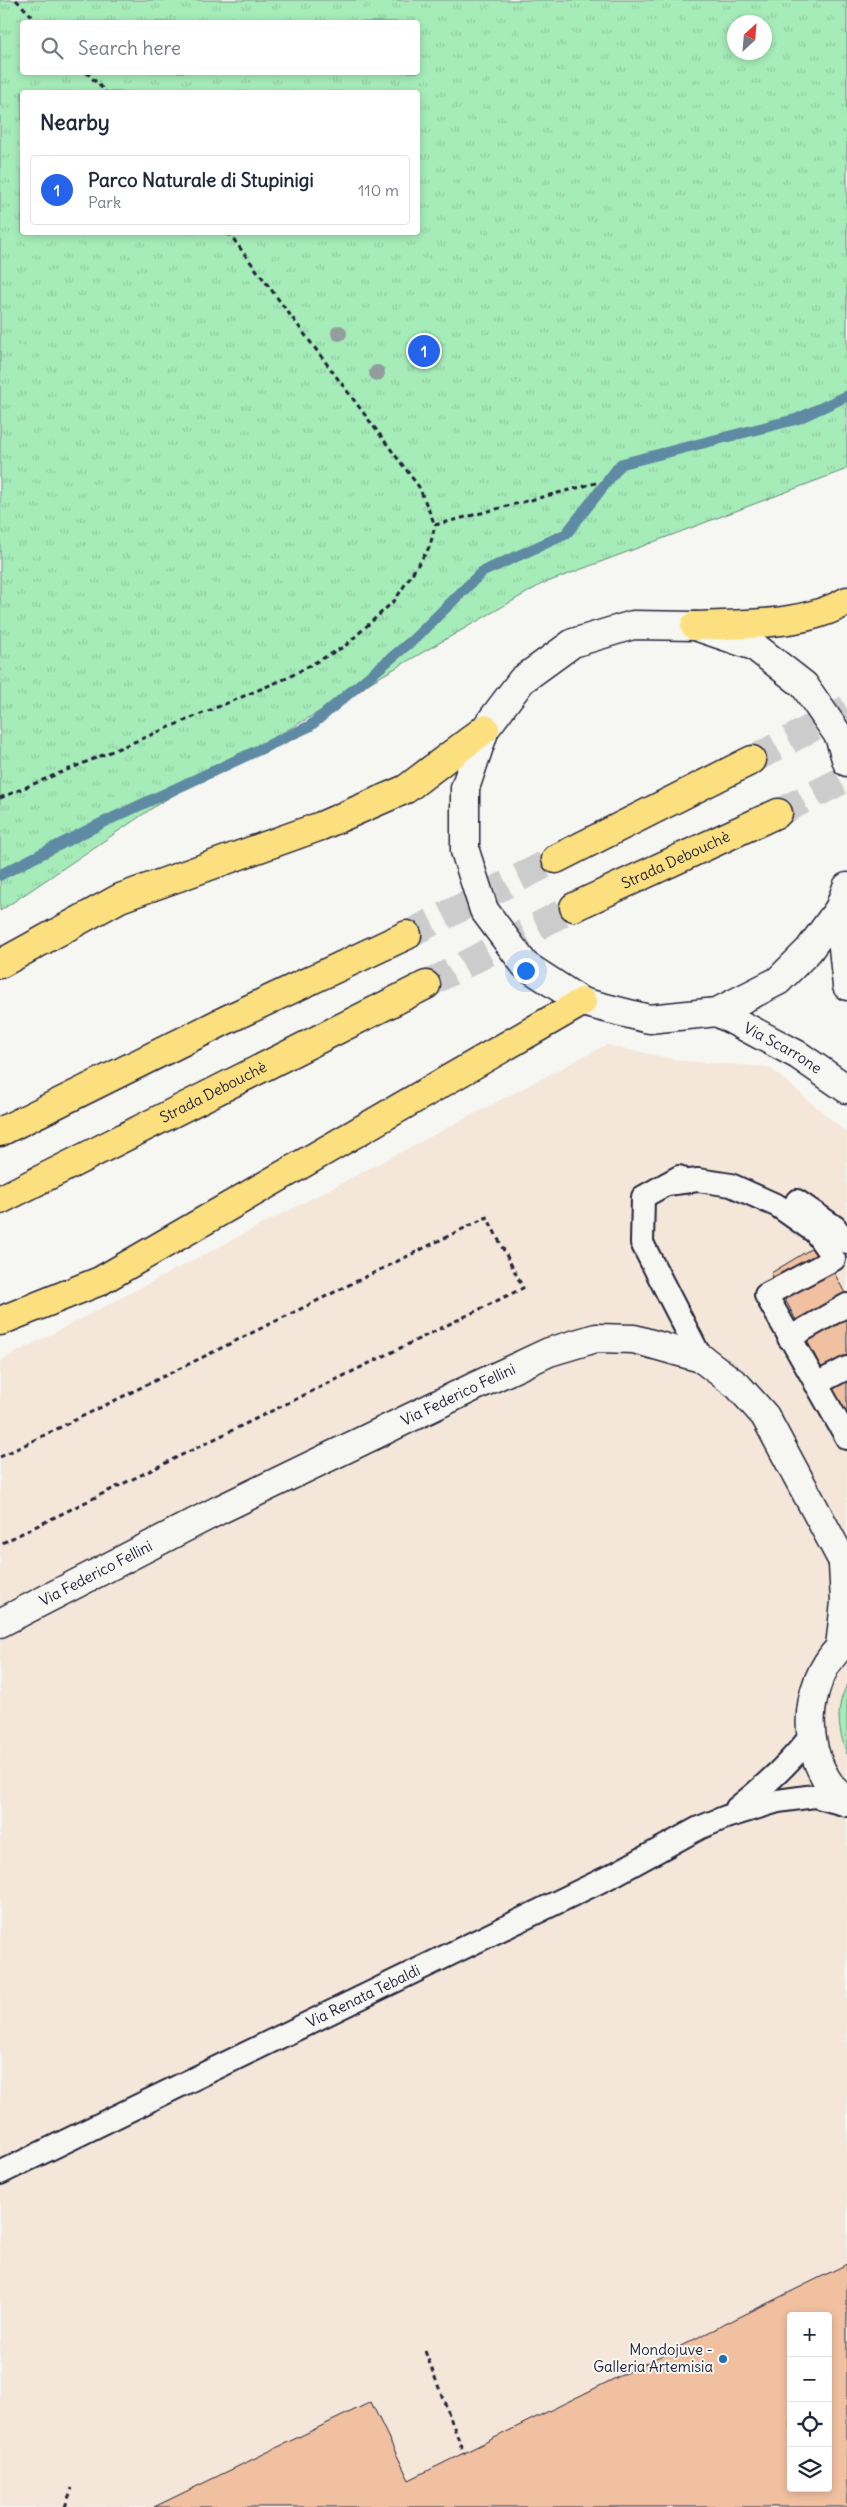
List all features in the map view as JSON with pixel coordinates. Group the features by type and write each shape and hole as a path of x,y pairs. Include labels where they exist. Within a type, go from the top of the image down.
{"main road":[{"path":"695,626 781,622 838,607 847,601"},
{"path":"0,964 120,898 321,826 406,789 485,730"},
{"path":"556,859 752,760"},
{"name":"Strada Debouchè","path":"574,907 778,813"},
{"path":"0,1132 226,1020 407,935"},
{"name":"Strada Debouchè","path":"0,1200 426,985"},
{"path":"0,1321 100,1281 582,1002"}],"street":[{"path":"843,898 809,950 778,982 717,1012 649,1019 582,1002 525,965 484,910 465,851 465,788 485,730 522,680 573,643 633,625 695,626 754,646 804,685 840,736 847,762"},
{"path":"843,898 847,986"},
{"name":"Via Scarrone","path":"717,1012 798,1055 847,1089"},
{"name":"Via Federico Fellini","path":"0,1623 219,1510 550,1352 596,1338 634,1339 701,1358 738,1386 765,1416 845,1567 844,1644"},
{"path":"844,1644 822,1673 816,1688 811,1704 811,1736 818,1762 831,1786 847,1804"}],"lane":[{"path":"701,1358 642,1243 643,1197 700,1166 734,1174 781,1191 836,1227 847,1242"},
{"path":"667,1184 698,1180 731,1185 778,1206 815,1232 834,1259 766,1295 789,1338 846,1433"},
{"path":"789,1338 847,1305"},
{"path":"816,1384 847,1368"},
{"name":"Via Renata Tebaldi","path":"726,1817 767,1785 791,1762 811,1736"},
{"name":"Via Renata Tebaldi","path":"0,2173 615,1874 699,1828 726,1817 778,1801 814,1796 847,1804"}],"path":[{"path":"16,0 36,20"},
{"path":"89,75 104,90"},
{"path":"0,798 287,678 345,646 395,600 430,546 435,524 420,487 230,235"},
{"path":"435,524 596,483"},
{"path":"0,1457 488,1217 524,1288 0,1544"},
{"path":"425,2351 464,2454"},
{"path":"65,2507 72,2488"}],"shaded area":[{"path":"606,1045 683,1061 769,1067 847,1133 847,2507 0,2507 0,1361"}],"green space":[{"path":"0,0 847,0 847,469 542,584 160,803 0,911"},
{"path":"847,1685 847,1754 840,1728 839,1711"}],"building":[{"path":"819,1244 847,1297 847,1416 771,1273"},
{"name":"Mondojuve - Galleria Artemisia","path":"847,2264 847,2507 154,2507 371,2402 409,2480"}],"waterway":[{"path":"0,875 102,823 310,726 414,639 482,572 566,534 621,464 797,419 847,396"}],"tunnel":[{"path":"752,760 847,709"},
{"path":"778,813 847,778"},
{"path":"407,935 556,859"},
{"path":"426,985 574,907"}],"place":[{"name":"Parco Naturale di Stupinigi","path":"424,351"},
{"name":"Mondojuve - Galleria Artemisia","path":"723,2359"}]}
